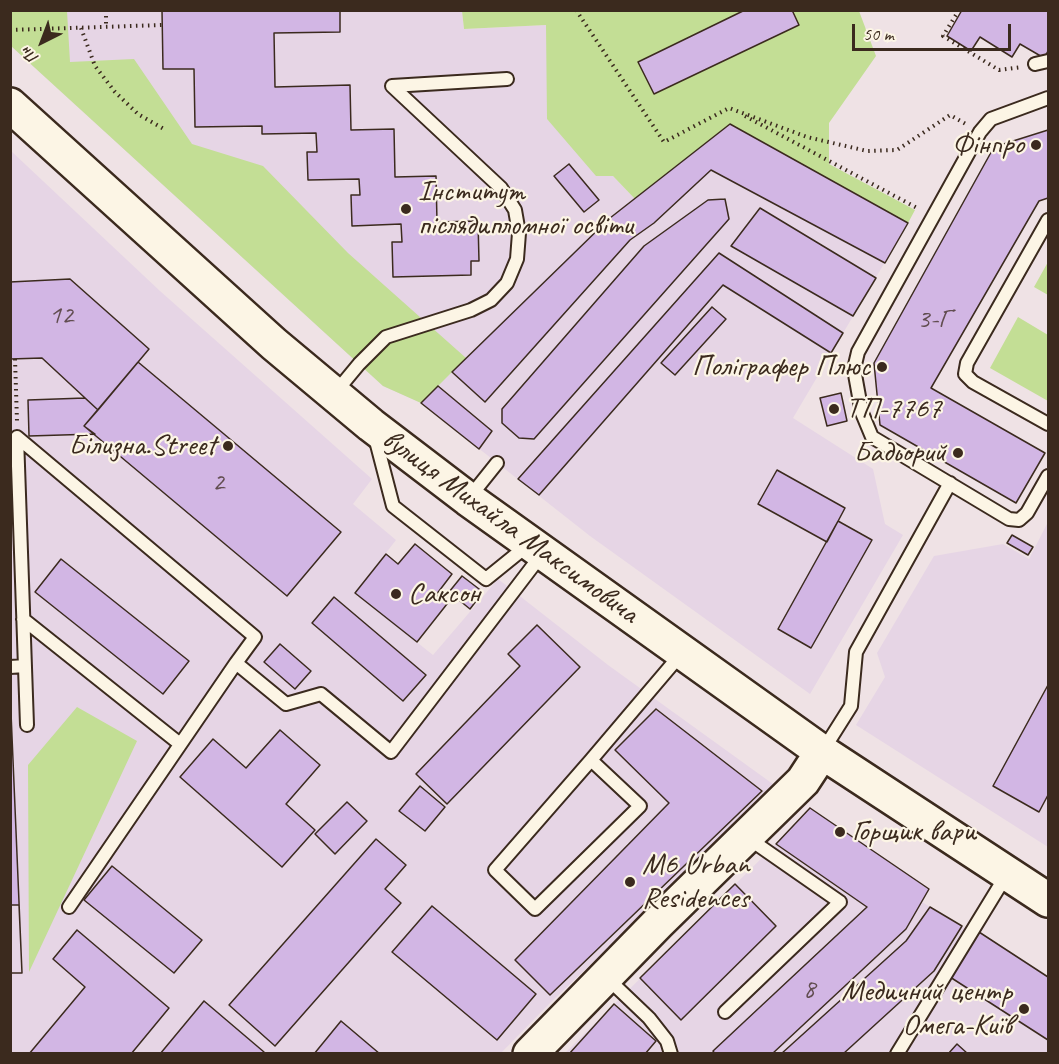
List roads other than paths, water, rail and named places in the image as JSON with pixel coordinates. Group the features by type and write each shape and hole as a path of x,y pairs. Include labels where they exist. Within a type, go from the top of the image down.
{"main road":[{"name":"вулиця Михайла Максимовича","path":"10,105 274,344 371,425 468,499 822,752 1048,900"},
{"path":"530,1053 803,781 822,752"}],"lane":[{"path":"1035,64 1048,61"},
{"path":"334,394 386,337 471,310 490,300 507,283 517,259 519,232 515,210 501,188 392,86 507,79"},
{"path":"1048,98 991,119 980,132 858,352 854,369 862,413 872,437 1009,519 1019,520 1028,513 1048,476"},
{"path":"1048,220 967,363 965,374 973,382 1048,424"},
{"path":"371,425 393,506 486,579 536,548"},
{"path":"27,725 17,437 255,637 69,907"},
{"path":"468,499 497,463"},
{"path":"822,752 851,706 856,652 950,483"},
{"path":"236,663 286,704 321,694 391,752 536,548"},
{"path":"23,619 180,744"},
{"path":"591,760 640,806 535,909 495,870 681,653"},
{"path":"10,667 25,666"},
{"path":"725,1012 840,902 746,836"},
{"path":"897,1053 1007,873"},
{"path":"606,976 649,1018 667,1041 670,1053"}],"place":[{"name":"Фінпро","path":"1036,145"},
{"name":"Інститут післядипломної освіти","path":"406,209"},
{"name":"Поліграфер Плюс","path":"882,367"},
{"name":"ТП-7767","path":"834,409"},
{"name":"Білизна.Street","path":"228,446"},
{"name":"Бадьорий","path":"958,453"},
{"name":"Саксон","path":"396,594"},
{"name":"Горщик вари","path":"840,832"},
{"name":"M6 Urban Residences","path":"630,882"},
{"name":"Медичний центр Омега-Київ","path":"1024,1009"}]}
